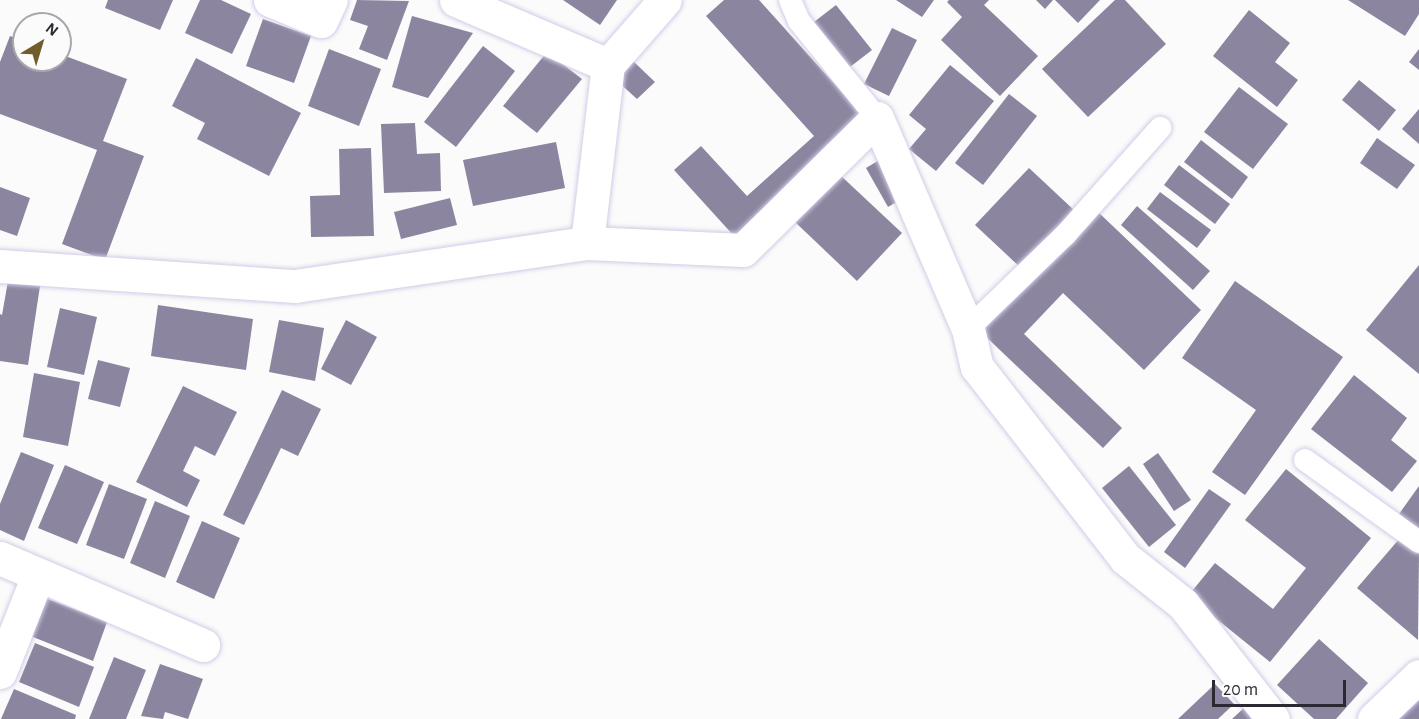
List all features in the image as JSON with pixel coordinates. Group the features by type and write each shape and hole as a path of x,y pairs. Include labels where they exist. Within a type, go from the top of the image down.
{"street":[{"path":"270,0 321,21 331,0"},
{"path":"456,0 609,65"},
{"path":"587,243 609,65 665,0"},
{"path":"0,266 295,286 587,243 743,250 877,118 968,329 977,367 1125,558 1183,604 1274,719"},
{"path":"0,558 203,645"},
{"path":"0,672 38,575"},
{"path":"1374,719 1419,676"}],"lane":[{"path":"790,0 799,21 877,118"},
{"path":"968,329 1066,234 1160,128"},
{"path":"1305,460 1419,542"}],"building":[{"path":"108,0 173,0 160,30 105,8"},
{"path":"200,0 221,0 251,14 232,54 185,33"},
{"path":"357,0 409,1 387,60 359,49 368,26 350,20"},
{"path":"563,0 617,0 600,25"},
{"path":"724,0 759,0 866,119 734,236 674,170 701,146 747,196 814,136 706,16"},
{"path":"896,0 934,0 922,17"},
{"path":"949,0 989,0 984,5 1038,56 1000,96 941,40 962,17 947,2"},
{"path":"1036,0 1053,0 1045,9"},
{"path":"1055,0 1100,0 1078,23"},
{"path":"1115,0 1125,0 1166,44 1088,117 1042,69"},
{"path":"1348,0 1419,0 1419,14 1405,36"},
{"path":"836,5 872,50 850,67 814,22"},
{"path":"1249,10 1290,43 1275,62 1298,80 1277,107 1213,56"},
{"path":"412,16 473,33 428,98 392,87"},
{"path":"263,19 311,36 294,83 246,66"},
{"path":"892,28 917,40 889,96 864,84"},
{"path":"10,36 12,37 12,72 72,72 72,58 127,79 103,141 144,156 105,260 62,244 97,150 0,114 0,62"},
{"path":"483,46 515,71 456,147 424,122"},
{"path":"329,49 381,69 359,126 308,106"},
{"path":"1419,49 1419,70 1409,62"},
{"path":"547,52 582,79 537,133 503,106"},
{"path":"196,58 301,113 269,176 197,139 205,123 172,106"},
{"path":"633,61 655,82 637,99 615,79"},
{"path":"950,65 994,101 936,171 909,149 926,129 909,115"},
{"path":"1359,80 1396,110 1379,131 1342,100"},
{"path":"1239,87 1288,124 1253,169 1204,132"},
{"path":"1009,94 1037,116 983,185 955,163"},
{"path":"1419,109 1419,144 1402,129"},
{"path":"415,123 417,154 440,153 441,191 384,193 381,124"},
{"path":"1377,138 1415,165 1397,189 1360,163"},
{"path":"1201,140 1248,177 1232,199 1184,162"},
{"path":"556,142 565,188 473,206 463,160"},
{"path":"371,148 374,236 311,237 310,196 340,195 339,149"},
{"path":"886,156 908,195 888,207 866,168"},
{"path":"1179,165 1230,204 1215,224 1164,185"},
{"path":"1029,168 1075,211 1021,268 975,225"},
{"path":"839,174 902,233 857,281 794,221"},
{"path":"0,187 30,198 17,236 0,230"},
{"path":"1160,192 1211,230 1197,248 1147,209"},
{"path":"450,198 457,225 401,239 394,212"},
{"path":"1137,206 1210,271 1193,290 1121,225"},
{"path":"1097,211 1201,310 1144,370 1063,293 1024,334 1122,428 1103,448 981,332"},
{"path":"1419,265 1419,374 1366,330"},
{"path":"8,281 40,286 28,365 0,361 0,314 2,315"},
{"path":"1235,281 1343,357 1245,495 1212,472 1256,410 1182,358"},
{"path":"158,305 253,319 246,370 151,356"},
{"path":"60,308 97,317 84,375 47,367"},
{"path":"279,320 324,328 315,381 269,372"},
{"path":"346,320 377,337 351,385 321,369"},
{"path":"98,360 130,368 120,407 88,399"},
{"path":"34,373 80,382 68,446 23,437"},
{"path":"1354,375 1407,418 1391,440 1417,461 1392,492 1311,429"},
{"path":"183,386 237,412 215,456 195,446 183,471 200,480 187,507 136,482"},
{"path":"282,390 321,409 298,456 281,448 244,525 223,515"},
{"path":"21,452 54,465 24,541 0,530 0,504"},
{"path":"1158,453 1191,500 1174,511 1143,464"},
{"path":"65,465 104,482 77,544 38,528"},
{"path":"1129,466 1176,525 1149,547 1102,488"},
{"path":"1286,469 1371,538 1270,662 1188,596 1215,563 1273,609 1306,568 1245,520"},
{"path":"109,484 147,499 124,559 86,545"},
{"path":"1419,486 1419,529 1399,514"},
{"path":"1209,489 1231,504 1185,568 1164,552"},
{"path":"155,501 190,516 165,578 130,563"},
{"path":"202,521 240,538 214,599 176,582"},
{"path":"1400,538 1419,554 1418,640 1357,588"},
{"path":"43,597 107,622 93,661 28,635"},
{"path":"1319,639 1368,683 1336,719 1314,719 1277,685"},
{"path":"35,643 94,667 79,707 19,682"},
{"path":"114,657 146,670 126,719 89,719"},
{"path":"160,664 203,679 188,719 165,712 163,719 141,716"},
{"path":"1215,684 1234,704 1218,719 1178,719"},
{"path":"14,689 76,715 75,719 1,719"},
{"path":"1419,692 1419,719 1394,719"},
{"path":"1245,707 1256,719 1232,719"}]}
